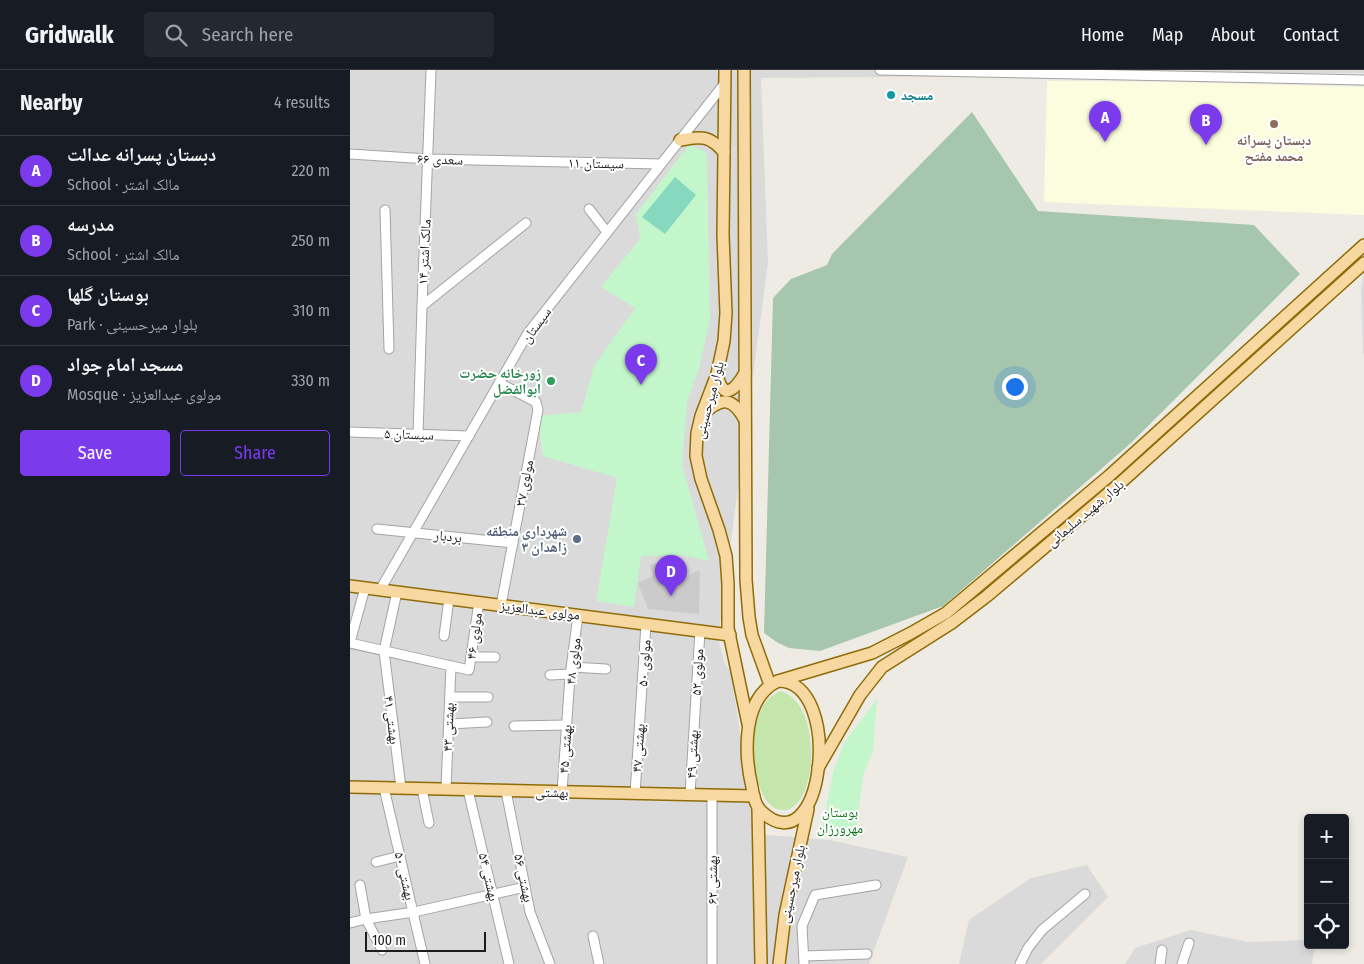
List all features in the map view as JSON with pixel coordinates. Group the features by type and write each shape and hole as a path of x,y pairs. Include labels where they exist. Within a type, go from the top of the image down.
{"main road":[{"name":"بلوار میرحسینی","path":"725,70 723,235 726,313 724,340 717,374 701,416 697,433 696,456 726,556 728,628 748,724 747,761 758,808 761,964"},
{"name":"بلوار میرحسینی","path":"744,70 746,580 752,635 774,683"},
{"path":"680,140 706,138 715,142 724,152"},
{"name":"بلوار شهید سلیمانی","path":"774,683 872,653 946,613 1109,476 1364,245"},
{"name":"بلوار شهید سلیمانی","path":"818,768 860,695 882,667 953,622 987,596 1117,486 1364,263"},
{"path":"717,374 719,386 723,390 728,391 737,387 745,373"},
{"path":"701,416 718,402 725,401 733,403 738,408 746,422"},
{"name":"مولوی عبدالعزیز","path":"350,586 730,635"},
{"path":"748,724 758,700 774,683 786,681 798,687 810,701 815,719 818,739 818,768"},
{"name":"بلوار میرحسینی","path":"779,964 785,915 818,768"},
{"name":"بهشتی","path":"350,787 754,796"},
{"path":"758,808 770,818 784,824 798,819 809,804"}],"street":[{"name":"مالک اشتر ۱۴","path":"418,434 431,70"},
{"path":"880,70 1311,74 1364,80"},
{"name":"سیستان","path":"380,590 528,333 724,83"},
{"name":"سعدی ۶۶","path":"350,154 428,159 530,161"},
{"name":"سیستان ۱۱","path":"530,161 661,164"},
{"path":"589,209 607,232"},
{"path":"385,210 388,349"},
{"path":"422,306 526,223"},
{"name":"مولوی ۳۷","path":"499,383 536,402 538,410 501,605"},
{"name":"سیستان ۵","path":"350,432 469,436"},
{"name":"بردبار","path":"377,529 513,543"},
{"path":"365,588 350,643 451,666"},
{"name":"بهشتی ۴۱","path":"397,592 384,651 401,788"},
{"path":"444,636 449,599"},
{"name":"مولوی ۴۶","path":"451,666 470,670 479,602"},
{"name":"مولوی ۴۸","path":"568,707 578,615"},
{"name":"مولوی ۵۰","path":"641,702 646,624"},
{"name":"مولوی ۵۲","path":"695,712 700,631"},
{"path":"471,657 495,657"},
{"name":"بهشتی ۴۳","path":"446,789 451,666"},
{"path":"550,675 571,670 606,669"},
{"path":"450,697 488,697"},
{"name":"بهشتی ۴۷","path":"635,794 641,702"},
{"name":"بهشتی ۴۵","path":"562,792 568,707"},
{"name":"بهشتی ۴۹","path":"690,795 695,712"},
{"path":"449,724 487,722"},
{"path":"514,726 567,725"},
{"name":"بهشتی ۵۰","path":"384,788 425,964"},
{"path":"422,789 429,823"},
{"name":"بهشتی ۵۴","path":"468,790 509,964"},
{"name":"بهشتی ۵۶","path":"506,790 530,912 550,964"},
{"name":"بهشتی ۶۲","path":"712,796 712,964"},
{"path":"376,862 400,856"},
{"path":"867,954 804,960 802,926 815,895 876,885"},
{"path":"360,886 366,919 382,950"},
{"path":"350,923 494,896 525,887"},
{"path":"1020,964 1028,948 1042,930 1085,894"},
{"path":"593,936 599,964"},
{"path":"1182,964 1189,943"},
{"path":"1160,964 1162,950"}],"shaded area":[{"path":"350,70 1364,70 1364,73 761,78 768,263 718,639 725,663 731,673 755,834 829,840 908,857 869,964 350,964"},
{"path":"1047,81 1364,87 1364,215 1044,202"},
{"path":"972,112 1038,211 1254,225 1300,274 1131,443 943,606 820,651 789,648 764,633 773,298 791,279 827,265 832,254"},
{"path":"1364,269 1364,354 1363,354 1361,291"},
{"path":"663,561 687,576 700,570 699,614 648,609 638,583 653,576 649,565"},
{"path":"1087,865 1108,897 1041,964 959,964 969,920 1031,878"},
{"path":"1191,930 1248,942 1304,940 1304,949 1314,949 1312,964 1125,964 1135,948"}],"green space":[{"path":"689,145 707,154 710,320 699,368 687,402 682,465 709,561 681,555 641,556 634,607 596,601 617,478 543,456 537,416 581,412 594,366 635,308 601,287 640,239 636,214"},
{"path":"675,177 696,195 665,234 642,217"},
{"path":"780,691 794,700 804,715 810,734 811,756 809,776 803,794 794,806 783,810 774,807 766,800 761,790 757,778 754,752 755,731 760,712 769,699"},
{"name":"بوستان مهرورزان","path":"877,699 873,750 863,776 855,839 821,835 833,772 844,743"}],"place":[{"name":"مسجد","path":"891,95"},
{"name":"دبستان پسرانه محمد مفتح","path":"1274,124"},
{"name":"دبستان پسرانه عدالت","path":"1105,142"},
{"name":"مدرسه","path":"1206,145"},
{"name":"زورخانه حضرت ابوالفضل","path":"551,381"},
{"name":"بوستان گلها","path":"641,385"},
{"name":"شهرداری منطقه ۳ زاهدان","path":"577,539"},
{"name":"مسجد امام جواد","path":"671,596"}]}
